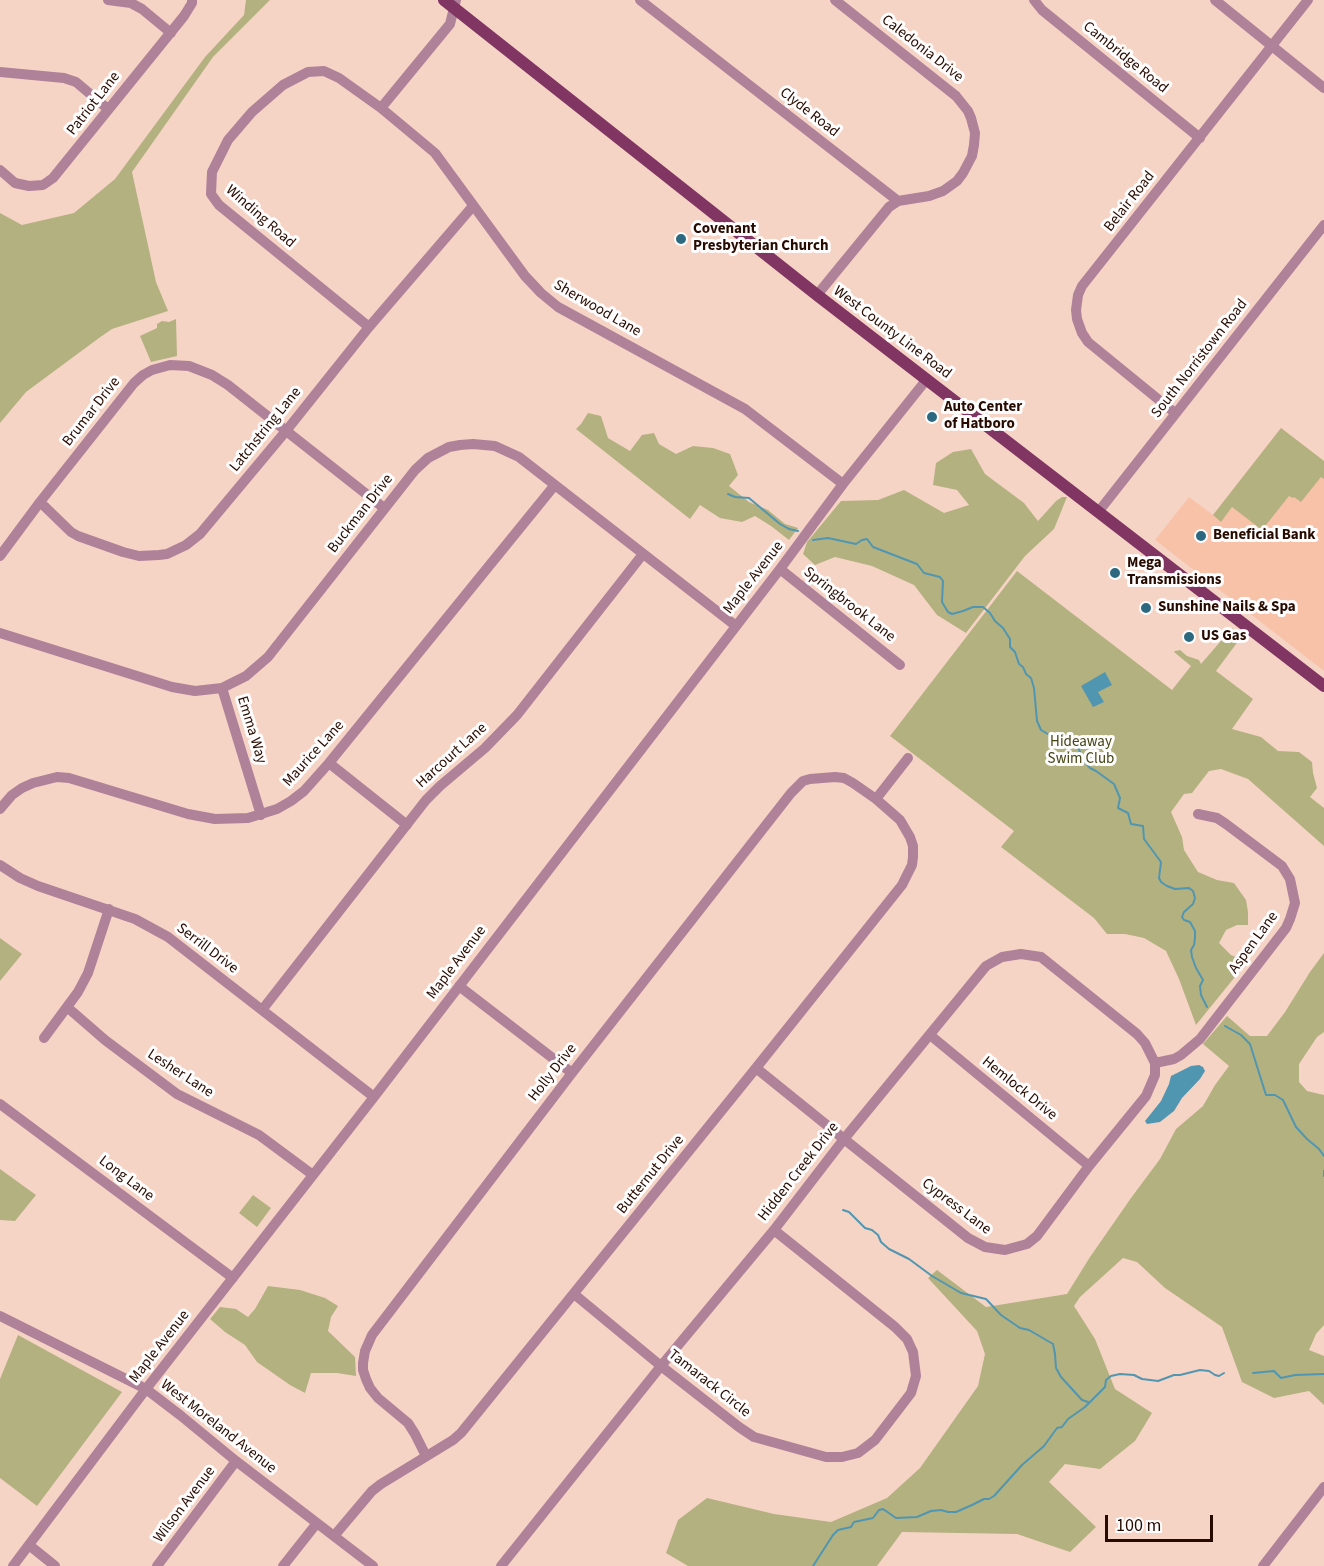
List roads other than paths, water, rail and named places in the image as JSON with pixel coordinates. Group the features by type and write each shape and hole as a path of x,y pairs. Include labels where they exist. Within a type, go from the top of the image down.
{"main road":[{"name":"West County Line Road","path":"451,2 817,295 1324,686"}],"street":[{"path":"108,0 131,3 171,33"},
{"name":"Patriot Lane","path":"0,170 15,183 29,186 43,185 53,178 171,33 184,16 192,0"},
{"name":"Clyde Road","path":"640,0 898,201"},
{"name":"Caledonia Drive","path":"835,0 956,96 964,104 971,118 975,133 972,156 957,181 943,191 929,196 898,201"},
{"name":"Cambridge Road","path":"1034,0 1042,10 1200,138"},
{"path":"1215,0 1324,88"},
{"name":"Belair Road","path":"1175,413 1088,342 1079,327 1077,300 1082,286 1308,0"},
{"path":"381,108 450,24 451,2"},
{"name":"Winding Road","path":"369,327 219,205 212,194 212,172 228,140 252,112 283,85 299,76 316,71 332,74 381,108"},
{"path":"0,72 64,78 76,82 108,109"},
{"name":"Sherwood Lane","path":"381,108 435,153 525,276 541,293 558,306 745,409 843,484"},
{"path":"817,295 889,207 898,201"},
{"name":"Latchstring Lane","path":"40,502 78,536 139,556 167,554 179,549 200,534 369,327 473,206"},
{"name":"South Norristown Road","path":"1099,511 1324,225"},
{"name":"Brumar Drive","path":"0,556 134,383 152,370 170,366 189,366 206,372 228,385 384,508"},
{"name":"Maple Avenue","path":"13,1566 146,1389 374,1097 843,484 927,379"},
{"name":"Buckman Drive","path":"0,633 172,687 195,691 222,688 246,676 267,657 415,470 428,458 449,447 484,444 495,446 519,457 736,626"},
{"name":"Maurice Lane","path":"0,809 12,795 22,788 57,777 69,778 201,817 248,818 277,809 304,791 329,763 554,486"},
{"name":"Harcourt Lane","path":"262,1010 426,800 485,748 517,715 643,554"},
{"name":"Springbrook Lane","path":"780,569 900,665"},
{"name":"Emma Way","path":"222,688 261,815"},
{"path":"876,799 908,758"},
{"path":"329,763 407,825"},
{"name":"Holly Drive","path":"426,1456 408,1423 378,1398 370,1388 363,1370 365,1351 379,1325 796,786 810,778 844,778 876,799"},
{"name":"Butternut Drive","path":"334,1536 376,1487 461,1433 902,885 912,865 910,837 905,827 876,799"},
{"name":"Aspen Lane","path":"1155,1063 1174,1059 1200,1039 1286,928 1295,903 1290,879 1282,866 1217,818 1198,814"},
{"name":"Serrill Drive","path":"0,866 20,879 135,919 168,937 374,1097"},
{"path":"44,1038 78,992 88,973 109,909"},
{"name":"Hidden Creek Drive","path":"501,1566 986,966 1002,957 1021,954 1041,957 1137,1034 1145,1043 1155,1063"},
{"path":"459,986 572,1073"},
{"name":"Lesher Lane","path":"67,1007 105,1040 177,1094 259,1135 313,1175"},
{"name":"Hemlock Drive","path":"930,1035 1089,1166"},
{"name":"Cypress Lane","path":"756,1068 968,1238 985,1247 1005,1250 1027,1244 1037,1236 1089,1166 1146,1096 1155,1075 1155,1063"},
{"name":"Long Lane","path":"0,1104 233,1278"},
{"name":"Tamarack Circle","path":"574,1294 754,1437 832,1458 858,1453 875,1440 911,1393 916,1367 910,1346 907,1339 895,1327 774,1230"},
{"name":"West Moreland Avenue","path":"0,1316 146,1389 373,1566"},
{"name":"Wilson Avenue","path":"157,1566 237,1461"},
{"path":"1263,1566 1324,1487"},
{"path":"283,1566 316,1523"},
{"path":"29,1545 55,1566"}],"water":[{"path":"1105,672 1112,685 1098,692 1104,702 1093,707 1081,686"},
{"path":"1199,1065 1205,1071 1174,1111 1160,1122 1147,1124 1145,1121 1161,1101 1171,1076 1191,1066"}],"waterway":[{"path":"728,494 749,498 780,524 798,531"},
{"path":"813,540 828,538 856,544 867,539 873,547 917,564 924,573 940,577 943,581 942,602 948,612 952,614 973,607 983,607 1003,628 1010,639 1010,647 1015,652 1019,664 1031,678 1037,721 1041,730 1053,737 1059,735 1069,737 1076,743 1084,761 1090,768 1114,784 1120,798 1118,808 1128,813 1131,824 1143,826 1144,839 1161,862 1159,878 1161,882 1175,889 1189,888 1193,891 1195,898 1193,904 1182,917 1190,922 1195,931 1192,957 1203,980 1200,986 1201,995 1207,1007"},
{"path":"1225,1026 1241,1035 1250,1044 1266,1095 1275,1095 1283,1100 1296,1127 1324,1156"},
{"path":"1324,1171 1324,1176"},
{"path":"843,1210 849,1212 865,1228 878,1235 881,1242 889,1249 909,1259 961,1293 986,1299 1001,1315 1020,1328 1029,1330 1053,1344 1056,1368 1061,1377 1082,1400 1088,1402"},
{"path":"813,1566 838,1530 851,1527 854,1522 873,1518 879,1510 883,1509 896,1518 917,1517 931,1511 956,1512 994,1496 1022,1465 1044,1446 1057,1428 1062,1427 1105,1387 1106,1380 1111,1376 1134,1375 1142,1379 1158,1381 1200,1370 1219,1376 1224,1373"},
{"path":"1253,1373 1274,1371 1281,1378 1324,1374"}],"place":[{"name":"Covenant Presbyterian Church","path":"681,239"},
{"name":"Auto Center of Hatboro","path":"932,417"},
{"name":"Beneficial Bank","path":"1201,536"},
{"name":"Mega Transmissions","path":"1115,573"},
{"name":"Sunshine Nails & Spa","path":"1146,608"},
{"name":"US Gas","path":"1189,637"}],"park label":[{"name":"Hideaway Swim Club","path":"1081,752"}]}
